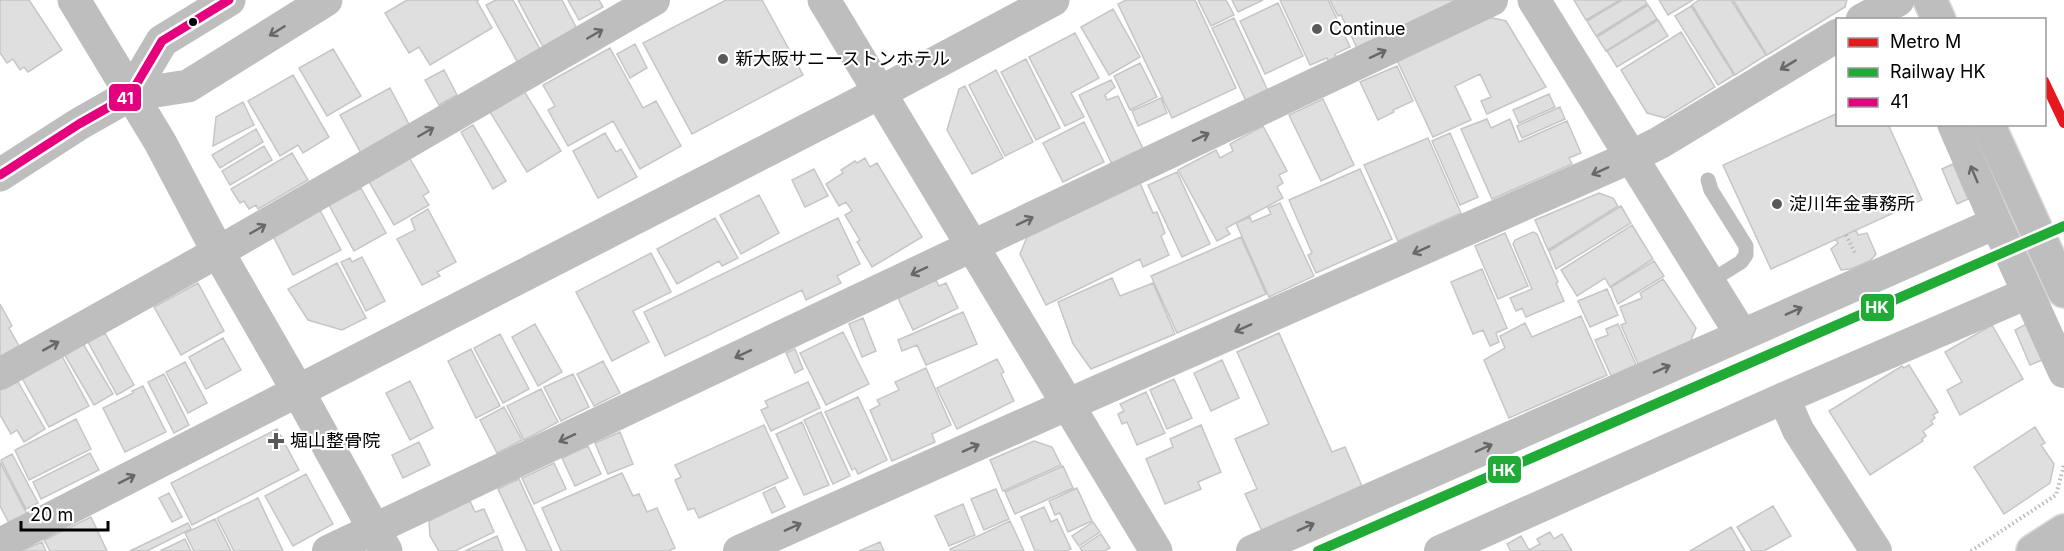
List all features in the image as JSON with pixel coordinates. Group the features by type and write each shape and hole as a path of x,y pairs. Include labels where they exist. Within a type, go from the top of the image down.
{"main road":[{"path":"74,0 160,142 218,252 298,390 380,540"},
{"path":"130,95 162,41 230,0"},
{"path":"0,176 80,124 130,95 188,86 326,0"},
{"path":"824,0 1156,551"},
{"path":"298,390 879,93 1053,0"},
{"path":"1534,0 1741,334"},
{"path":"1866,18 1899,0"},
{"path":"1932,0 1940,18"},
{"path":"1067,405 1631,157 1659,143 1836,36"},
{"path":"1990,126 2064,285"},
{"path":"1990,126 2064,291"},
{"path":"2033,551 2064,531"}],"street":[{"path":"0,374 218,252 654,0"},
{"path":"328,551 380,540 972,246 1492,0"},
{"path":"1899,0 1907,18"},
{"path":"1954,126 2064,372"},
{"path":"1252,551 1996,223"},
{"path":"1440,551 1784,398 2028,293"},
{"path":"0,544 298,390"},
{"path":"1784,398 1798,430 1876,551"},
{"path":"739,551 1067,405"}],"lane":[{"path":"1708,180 1711,190 1746,246 1746,255 1741,262 1709,282"}],"path":[{"path":"1846,235 1856,256"},
{"path":"1971,551 2056,495 2064,465"}],"building":[{"path":"0,0 29,0 62,50 28,72 24,67 20,70 13,59 7,63 0,53"},
{"path":"407,0 479,0 477,1 492,28 430,65 419,47 409,53 385,13"},
{"path":"496,0 513,0 541,51 518,63 486,5"},
{"path":"518,0 562,0 577,29 543,47"},
{"path":"568,0 599,0 603,7 579,20"},
{"name":"新大阪サニーストンホテル","path":"726,0 762,0 803,75 692,134 643,43"},
{"path":"1126,0 1195,0 1236,88 1172,118 1118,4"},
{"path":"1198,0 1226,0 1234,15 1211,26"},
{"path":"1232,0 1263,0 1238,12"},
{"path":"1280,0 1328,0 1350,47 1335,54 1337,58 1329,62 1327,58 1310,65"},
{"path":"1330,0 1464,0 1358,50 1341,15 1338,16"},
{"path":"1574,0 1620,0 1586,20"},
{"path":"1622,0 1645,0 1647,4 1596,36 1587,21"},
{"path":"1659,0 1693,0 1668,15"},
{"path":"1699,0 1731,0 1766,55 1735,75 1692,5"},
{"path":"1733,0 1847,0 1845,7 1767,55"},
{"path":"1278,3 1303,56 1265,74 1240,21"},
{"path":"1648,5 1657,19 1606,51 1597,37"},
{"path":"1691,6 1734,75 1718,85 1675,16"},
{"path":"1113,9 1140,57 1109,75 1081,27"},
{"path":"1488,17 1506,21 1546,87 1487,114 1481,101 1491,97 1480,74 1455,86 1471,120 1433,137 1397,60"},
{"path":"1234,18 1268,91 1246,101 1212,28"},
{"path":"1658,20 1668,36 1617,67 1607,51"},
{"path":"1681,32 1715,87 1665,118 1647,113 1621,70"},
{"path":"1075,33 1099,78 1071,93 1084,117 1065,126 1029,57"},
{"path":"635,44 647,68 630,78 617,54"},
{"path":"610,48 643,108 656,101 681,146 640,169 613,121 568,146 548,110 555,106 543,85"},
{"path":"333,49 361,96 327,116 299,68"},
{"path":"1026,59 1060,128 1036,140 1001,72"},
{"path":"1140,63 1157,97 1130,110 1114,76"},
{"path":"1397,66 1413,101 1378,120 1360,82"},
{"path":"444,70 457,95 439,105 425,80"},
{"path":"996,70 1033,142 1005,156 969,85"},
{"path":"293,75 329,137 303,153 298,145 280,156 248,101"},
{"path":"1111,80 1115,87 1105,95 1107,100 1118,96 1144,151 1113,166 1079,95"},
{"path":"965,86 1003,158 972,174 947,130 959,89"},
{"path":"390,88 410,126 361,153 340,115"},
{"path":"524,91 561,151 527,172 490,112"},
{"path":"1549,94 1555,107 1519,123 1513,110"},
{"path":"1161,98 1167,113 1138,126 1132,111"},
{"path":"1323,99 1354,165 1321,181 1289,115"},
{"path":"243,102 254,125 213,146 216,117"},
{"path":"1560,107 1565,119 1522,138 1517,126"},
{"path":"1836,114 1836,126 1889,126 1922,200 1771,269 1723,165"},
{"path":"1487,119 1491,128 1510,119 1519,142 1567,121 1581,153 1569,158 1572,164 1492,199 1461,129"},
{"path":"1084,122 1104,162 1063,182 1043,143"},
{"path":"473,125 506,181 493,189 461,132"},
{"path":"1263,126 1287,171 1279,175 1283,183 1277,187 1283,198 1226,228 1230,234 1217,241 1178,170 1216,150 1220,158 1233,151 1230,144"},
{"path":"256,129 263,142 220,168 212,155"},
{"path":"605,133 616,152 621,149 637,177 598,198 573,151"},
{"path":"1450,133 1478,197 1460,205 1432,141"},
{"path":"1428,138 1461,213 1398,241 1364,165"},
{"path":"264,146 272,160 230,185 222,171"},
{"path":"292,153 308,180 258,209 256,205 249,209 244,201 240,203 231,189"},
{"path":"409,157 429,192 423,196 429,205 394,225 368,180"},
{"path":"865,158 870,167 877,163 922,237 872,267 845,215 852,211 846,202 839,206 826,184 843,173 841,170"},
{"path":"1953,164 1968,199 1957,204 1942,169"},
{"path":"814,169 828,196 805,207 792,180"},
{"path":"1360,169 1392,239 1316,273 1308,255 1312,253 1289,200"},
{"path":"1177,172 1210,244 1182,257 1148,185"},
{"path":"1140,183 1153,213 1157,212 1165,233 1161,236 1169,255 1143,267 1140,259 1046,305 1020,254 1027,237"},
{"path":"361,188 386,233 354,251 329,205"},
{"path":"1599,193 1613,198 1618,206 1548,250 1535,220"},
{"path":"759,195 779,233 741,254 720,215"},
{"path":"1280,203 1314,276 1269,297 1236,223 1250,217 1252,222 1271,214 1268,208"},
{"path":"1621,206 1631,223 1556,269 1549,251"},
{"path":"428,209 456,262 437,272 440,276 422,285 397,239 415,230 411,219"},
{"path":"320,210 341,250 293,275 272,234"},
{"path":"715,218 738,258 722,266 719,261 677,284 657,249"},
{"path":"838,218 860,264 837,276 841,283 806,300 802,290 665,356 644,312"},
{"path":"1632,225 1653,259 1610,287 1605,278 1577,296 1561,270"},
{"path":"1856,230 1858,235 1867,233 1876,254 1870,261 1841,270 1831,249 1838,243 1836,239"},
{"path":"1533,232 1537,234 1564,301 1526,317 1522,308 1516,311 1510,298 1532,289 1513,244 1515,240"},
{"path":"1505,233 1528,286 1498,299 1475,246"},
{"path":"1241,237 1266,294 1177,333 1151,276"},
{"path":"651,253 671,292 633,311 649,342 612,361 576,292"},
{"path":"362,257 385,301 366,311 341,262 350,258 352,262"},
{"path":"1654,261 1664,276 1618,304 1611,287"},
{"path":"337,263 366,318 342,330 308,320 288,289"},
{"path":"1482,269 1507,328 1496,333 1499,342 1490,346 1483,330 1473,334 1451,282"},
{"path":"1112,278 1120,296 1153,283 1175,334 1091,369 1073,344 1058,302"},
{"path":"1663,279 1696,328 1689,345 1639,366 1621,325 1626,323 1620,307 1642,298 1640,293"},
{"path":"936,280 939,286 946,283 958,308 913,330 898,298"},
{"path":"198,283 224,331 181,355 154,307"},
{"path":"1607,289 1618,315 1590,327 1578,301"},
{"path":"0,304 12,326 9,328 19,346 0,357"},
{"path":"963,312 977,344 926,365 917,345 902,351 898,340"},
{"path":"1581,316 1607,375 1509,418 1484,360 1505,348 1500,336 1525,323 1532,337"},
{"path":"863,318 876,351 862,357 849,324"},
{"path":"535,324 562,372 538,386 512,337"},
{"path":"1618,324 1637,367 1612,378 1595,340 1608,335 1606,329"},
{"path":"2026,324 2042,360 2030,365 2015,330"},
{"path":"1992,325 2023,379 1960,415 1947,390 1962,382 1945,352"},
{"path":"843,332 869,384 826,405 800,353"},
{"path":"105,333 134,385 117,395 88,342"},
{"path":"1279,333 1332,452 1345,447 1362,486 1262,531 1245,494 1257,489 1235,439 1269,424 1237,352"},
{"path":"500,334 529,389 503,403 474,348"},
{"path":"223,338 241,370 206,389 189,357"},
{"path":"82,342 113,394 94,405 63,352"},
{"path":"471,349 500,406 476,418 448,361"},
{"path":"795,349 803,369 795,373 786,353"},
{"path":"62,356 89,406 49,427 22,378"},
{"path":"997,359 1004,372 1001,374 1014,401 957,429 937,388"},
{"path":"1222,360 1239,398 1211,411 1194,373"},
{"path":"603,361 620,393 594,406 577,374"},
{"path":"185,362 207,403 188,413 166,372"},
{"path":"1909,365 1938,412 1933,415 1935,418 1931,421 1933,424 1923,431 1926,436 1922,439 1923,441 1870,475 1829,411 1902,366 1904,368"},
{"path":"926,368 951,425 932,434 935,442 892,461 870,410 880,405 877,400 899,390 895,382"},
{"path":"164,374 189,425 174,433 148,382"},
{"path":"573,374 589,407 561,421 544,387"},
{"path":"1174,379 1192,418 1167,429 1150,390"},
{"path":"17,380 45,429 24,442 17,430 11,434 0,415 0,390"},
{"path":"410,381 433,428 410,440 386,393"},
{"path":"808,382 820,408 771,431 761,410 768,407 765,401"},
{"path":"143,386 166,432 125,452 103,408"},
{"path":"541,389 558,422 524,440 507,406"},
{"path":"1146,392 1165,433 1137,445 1127,422 1122,424 1118,414 1124,411 1120,404"},
{"path":"858,397 887,460 858,474 855,468 852,470 825,412"},
{"path":"504,407 522,440 497,453 480,420"},
{"path":"821,412 850,476 833,484 804,420"},
{"path":"76,419 91,449 29,480 15,450"},
{"path":"802,422 829,485 804,495 776,434"},
{"path":"764,425 788,478 699,518 694,508 688,510 675,480 681,477 675,465"},
{"path":"1201,425 1221,472 1198,482 1201,489 1165,504 1146,459 1173,447 1170,439"},
{"path":"2035,427 2045,443 2041,445 2054,464 2050,483 2004,514 1974,467"},
{"path":"277,429 299,470 192,525 171,483"},
{"path":"620,432 633,464 608,474 595,443"},
{"path":"1034,441 1052,447 1061,465 1003,491 990,460"},
{"path":"419,442 430,465 403,478 392,455"},
{"path":"588,446 601,474 575,486 562,458"},
{"path":"90,453 99,470 41,499 33,482"},
{"path":"12,454 38,503 26,509 1,460"},
{"path":"0,462 27,514 9,523 0,506"},
{"path":"554,463 566,489 534,504 522,478"},
{"path":"1063,466 1073,488 1015,514 1005,492"},
{"path":"622,473 633,496 639,494 647,512 657,508 675,548 668,551 561,551 542,508"},
{"path":"306,474 333,524 293,546 265,496"},
{"path":"519,479 552,551 527,551 498,489"},
{"path":"775,487 785,507 772,513 763,493"},
{"path":"1077,488 1092,521 1068,532 1060,513 1055,515 1049,501"},
{"path":"996,489 1009,519 984,530 971,499"},
{"path":"169,493 182,517 172,522 159,498"},
{"path":"258,498 283,551 234,551 217,518"},
{"path":"470,501 475,512 484,509 494,532 455,551 439,551 430,536 429,521"},
{"path":"963,504 975,535 949,546 935,516"},
{"path":"1773,506 1791,536 1764,551 1752,551 1737,527"},
{"path":"1044,507 1051,522 1057,519 1071,549 1035,551 1021,517"},
{"path":"91,517 107,551 50,551 44,540"},
{"path":"215,519 231,551 194,551 185,533"},
{"path":"1010,521 1024,551 951,551 950,549"},
{"path":"1093,522 1100,532 1079,546 1072,536"},
{"path":"188,523 191,529 147,551 130,551"},
{"path":"1731,527 1745,551 1690,551"},
{"path":"1550,532 1554,539 1562,534 1572,551 1511,551 1507,544 1521,536 1529,550 1540,544 1537,539"},
{"path":"1101,534 1110,548 1105,551 1082,551 1080,548"},
{"path":"497,536 503,551 465,551"},
{"path":"185,539 191,551 160,551"},
{"path":"42,542 46,551 21,551"},
{"path":"880,542 884,551 859,551"}],"metro line":[{"name":"M","path":"2046,85 2064,123"}],"rail line":[{"name":"HK","path":"1318,551 2064,226"}],"transit line":[{"name":"41","path":"0,175 79,124 130,95 162,41 229,0"}],"place":[{"name":"Continue","path":"1317,29"},
{"name":"新大阪サニーストンホテル","path":"723,59"},
{"name":"淀川年金事務所","path":"1777,204"},
{"name":"堀山整骨院","path":"276,441"}]}
